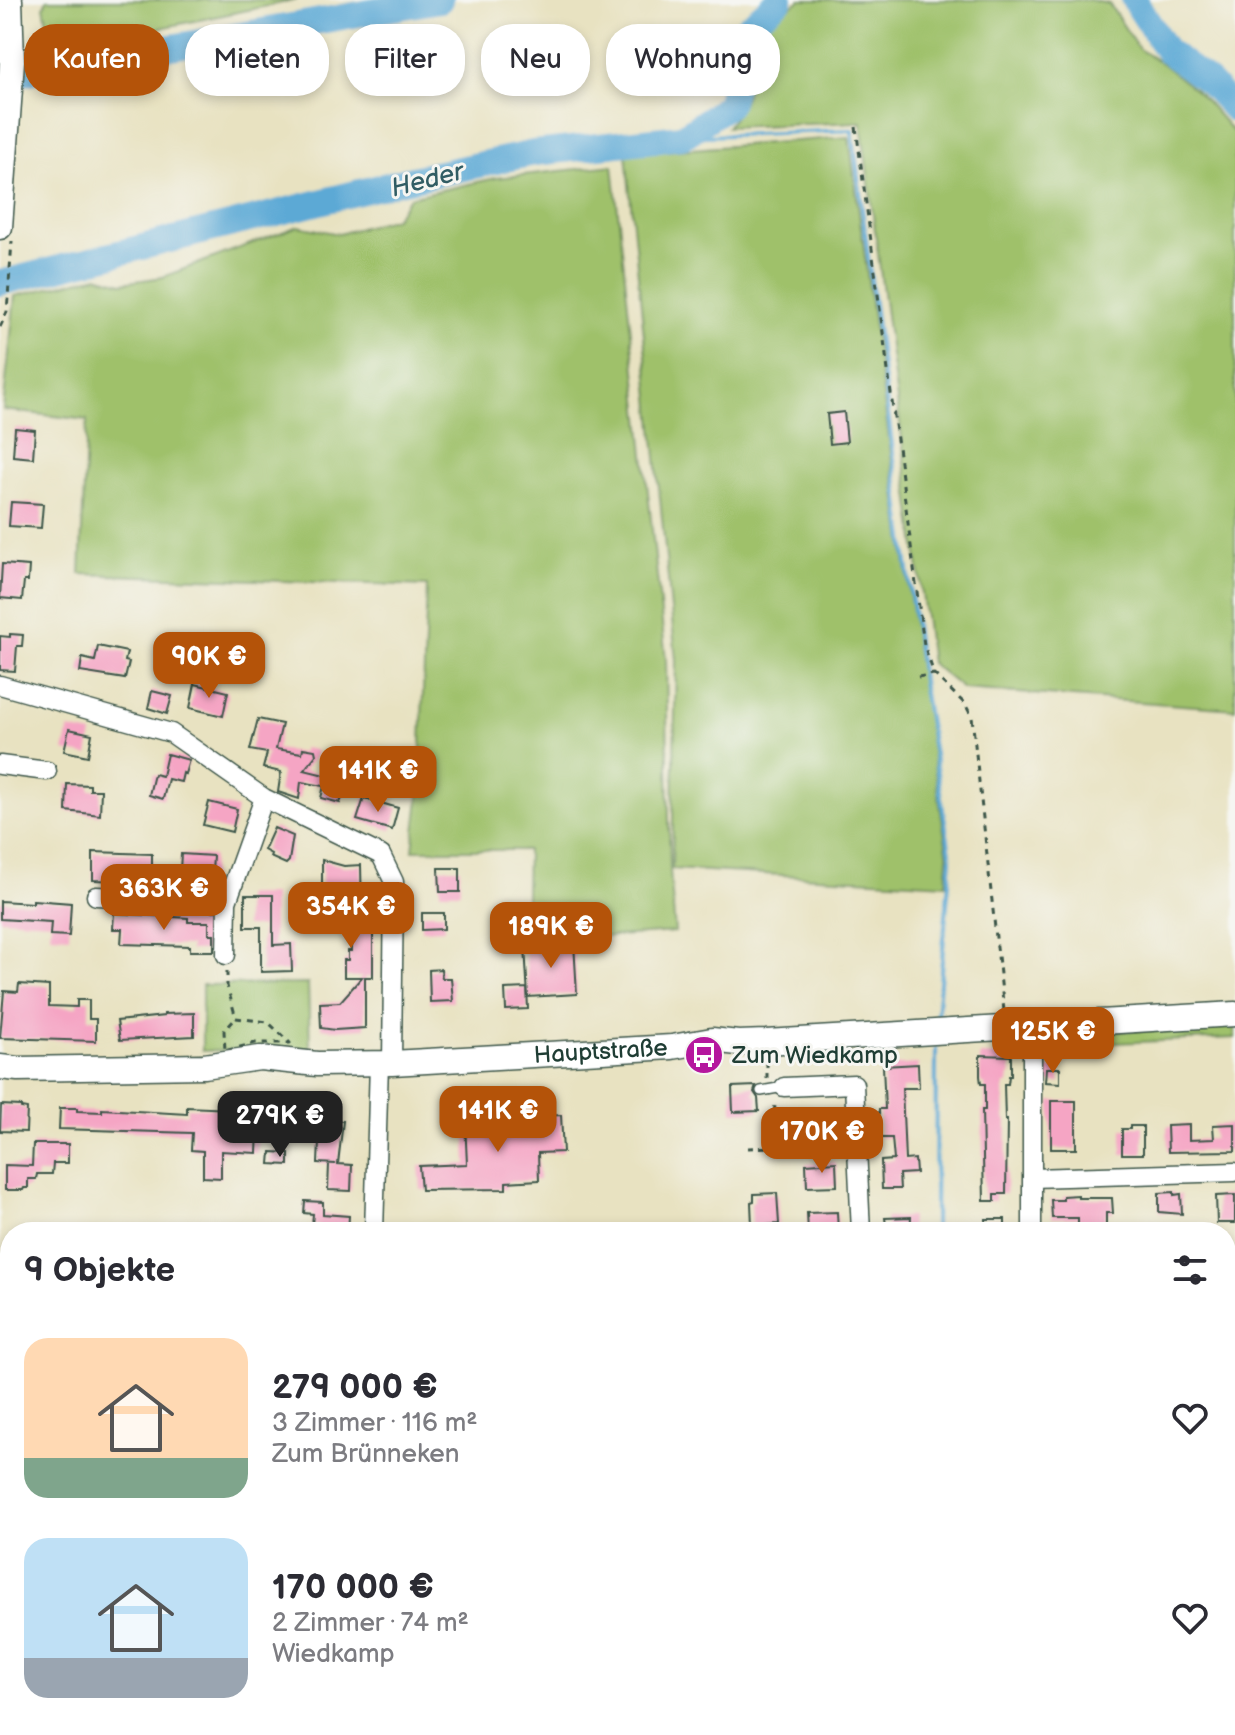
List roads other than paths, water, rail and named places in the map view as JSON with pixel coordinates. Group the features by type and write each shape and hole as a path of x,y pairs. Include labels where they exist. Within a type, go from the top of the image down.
{"main road":[{"path":"0,227 9,95 10,0"},
{"name":"Hauptstraße","path":"0,1067 204,1066 260,1058 317,1064 386,1063 672,1047 712,1040 738,1043 1235,1014"}],"street":[{"path":"0,685 171,733 264,798 381,855 394,882 375,1222"},
{"path":"0,765 47,771"},
{"path":"226,955 227,902 264,798"},
{"path":"96,896 227,902"},
{"path":"1032,1025 1032,1222"},
{"path":"772,1090 854,1084 861,1222"},
{"path":"1032,1178 1235,1172"}],"waterway":[{"name":"Heder","path":"0,77 440,0"},
{"name":"Heder","path":"0,283 403,181 534,153 682,137 729,105 740,63 743,31 780,0"},
{"name":"Heder","path":"1134,0 1167,51 1210,83 1235,110"},
{"path":"682,137 852,130 922,681 951,859 937,1016"},
{"path":"935,1222 936,1049"}],"place":[{"name":"Zum Wiedkamp","path":"704,1055"}]}
